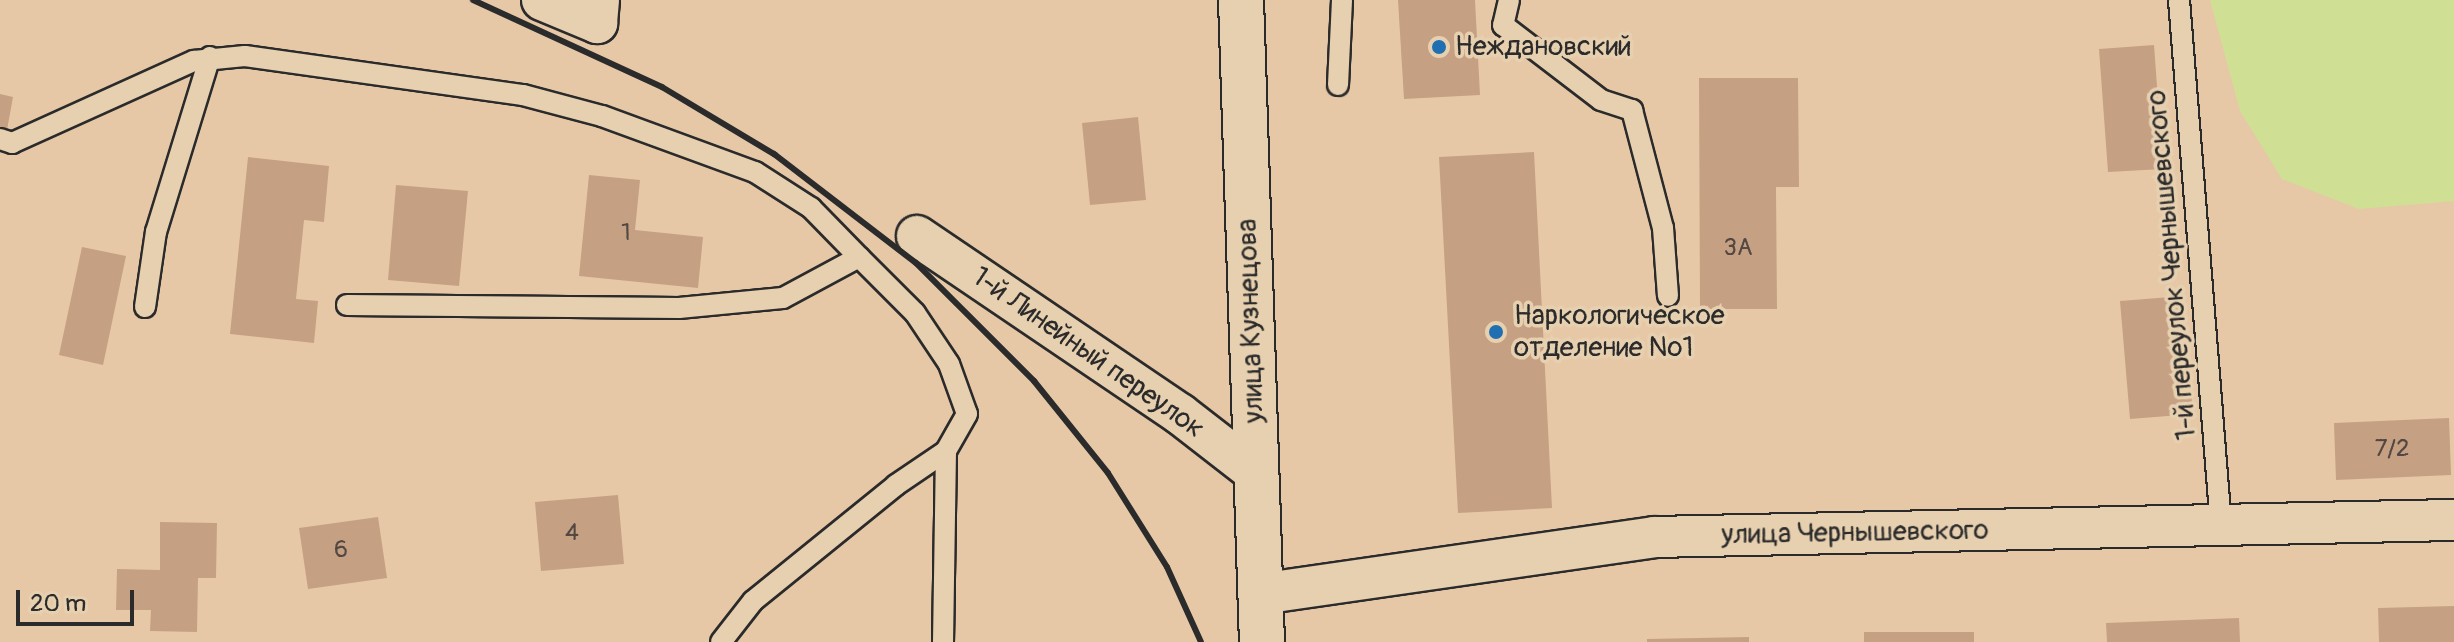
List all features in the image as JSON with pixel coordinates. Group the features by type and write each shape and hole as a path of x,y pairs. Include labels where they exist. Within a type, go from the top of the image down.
{"main road":[{"name":"улица Кузнецова","path":"1241,0 1262,642"}],"street":[{"path":"542,0 598,12"},
{"name":"1-й Линейный переулок","path":"917,236 1180,414 1256,473"},
{"name":"улица Чернышевского","path":"1260,594 1654,537 2454,520"}],"lane":[{"path":"1338,85 1342,0"},
{"path":"1509,0 1503,25 1601,100 1632,110 1663,228 1668,296"},
{"name":"1-й переулок Чернышевского","path":"2179,0 2221,525"},
{"path":"0,139 12,143 210,57 245,56 523,95 602,116 755,172 811,208 915,313 949,364 967,414 946,451 896,485 753,601 721,642"},
{"path":"145,307 156,232 210,57"},
{"path":"347,305 679,308 783,298 859,257"},
{"path":"943,642 946,451"}],"green space":[{"path":"2210,0 2454,0 2454,201 2359,209 2282,179 2240,111"}],"building":[{"name":"Неждановский","path":"1398,0 1475,0 1480,95 1404,99"},
{"path":"2154,45 2163,169 2108,172 2099,49"},
{"path":"1699,78 1798,78 1799,187 1776,187 1777,309 1700,309"},
{"path":"0,94 13,97 7,130 0,128"},
{"path":"1138,117 1146,200 1090,205 1082,123"},
{"name":"Наркологическое отделение №1","path":"1534,152 1552,508 1458,513 1439,157"},
{"path":"248,157 329,166 324,222 304,220 296,299 318,301 314,343 230,334"},
{"path":"589,175 640,180 635,230 703,237 698,288 579,276"},
{"path":"396,185 468,191 459,286 388,280"},
{"path":"82,247 126,256 103,365 59,355"},
{"path":"2183,296 2193,414 2130,419 2120,301"},
{"path":"2449,418 2451,475 2336,480 2334,423"},
{"path":"618,495 624,564 541,571 535,502"},
{"path":"378,517 387,578 308,589 299,528"},
{"path":"160,522 217,523 216,578 198,578 197,632 150,631 151,610 116,610 117,569 160,570"},
{"path":"2454,606 2454,642 2379,642 2378,608"},
{"path":"2239,618 2240,642 2107,642 2106,623"},
{"path":"1864,632 1974,632 1974,642 1864,642"},
{"path":"1749,637 1749,642 1647,642 1647,639"}],"railway":[{"path":"473,0 662,87 774,154 916,263 1034,381 1108,473 1167,567 1201,642"}],"place":[{"name":"Неждановский","path":"1439,47"},
{"name":"Наркологическое отделение №1","path":"1496,332"}]}
